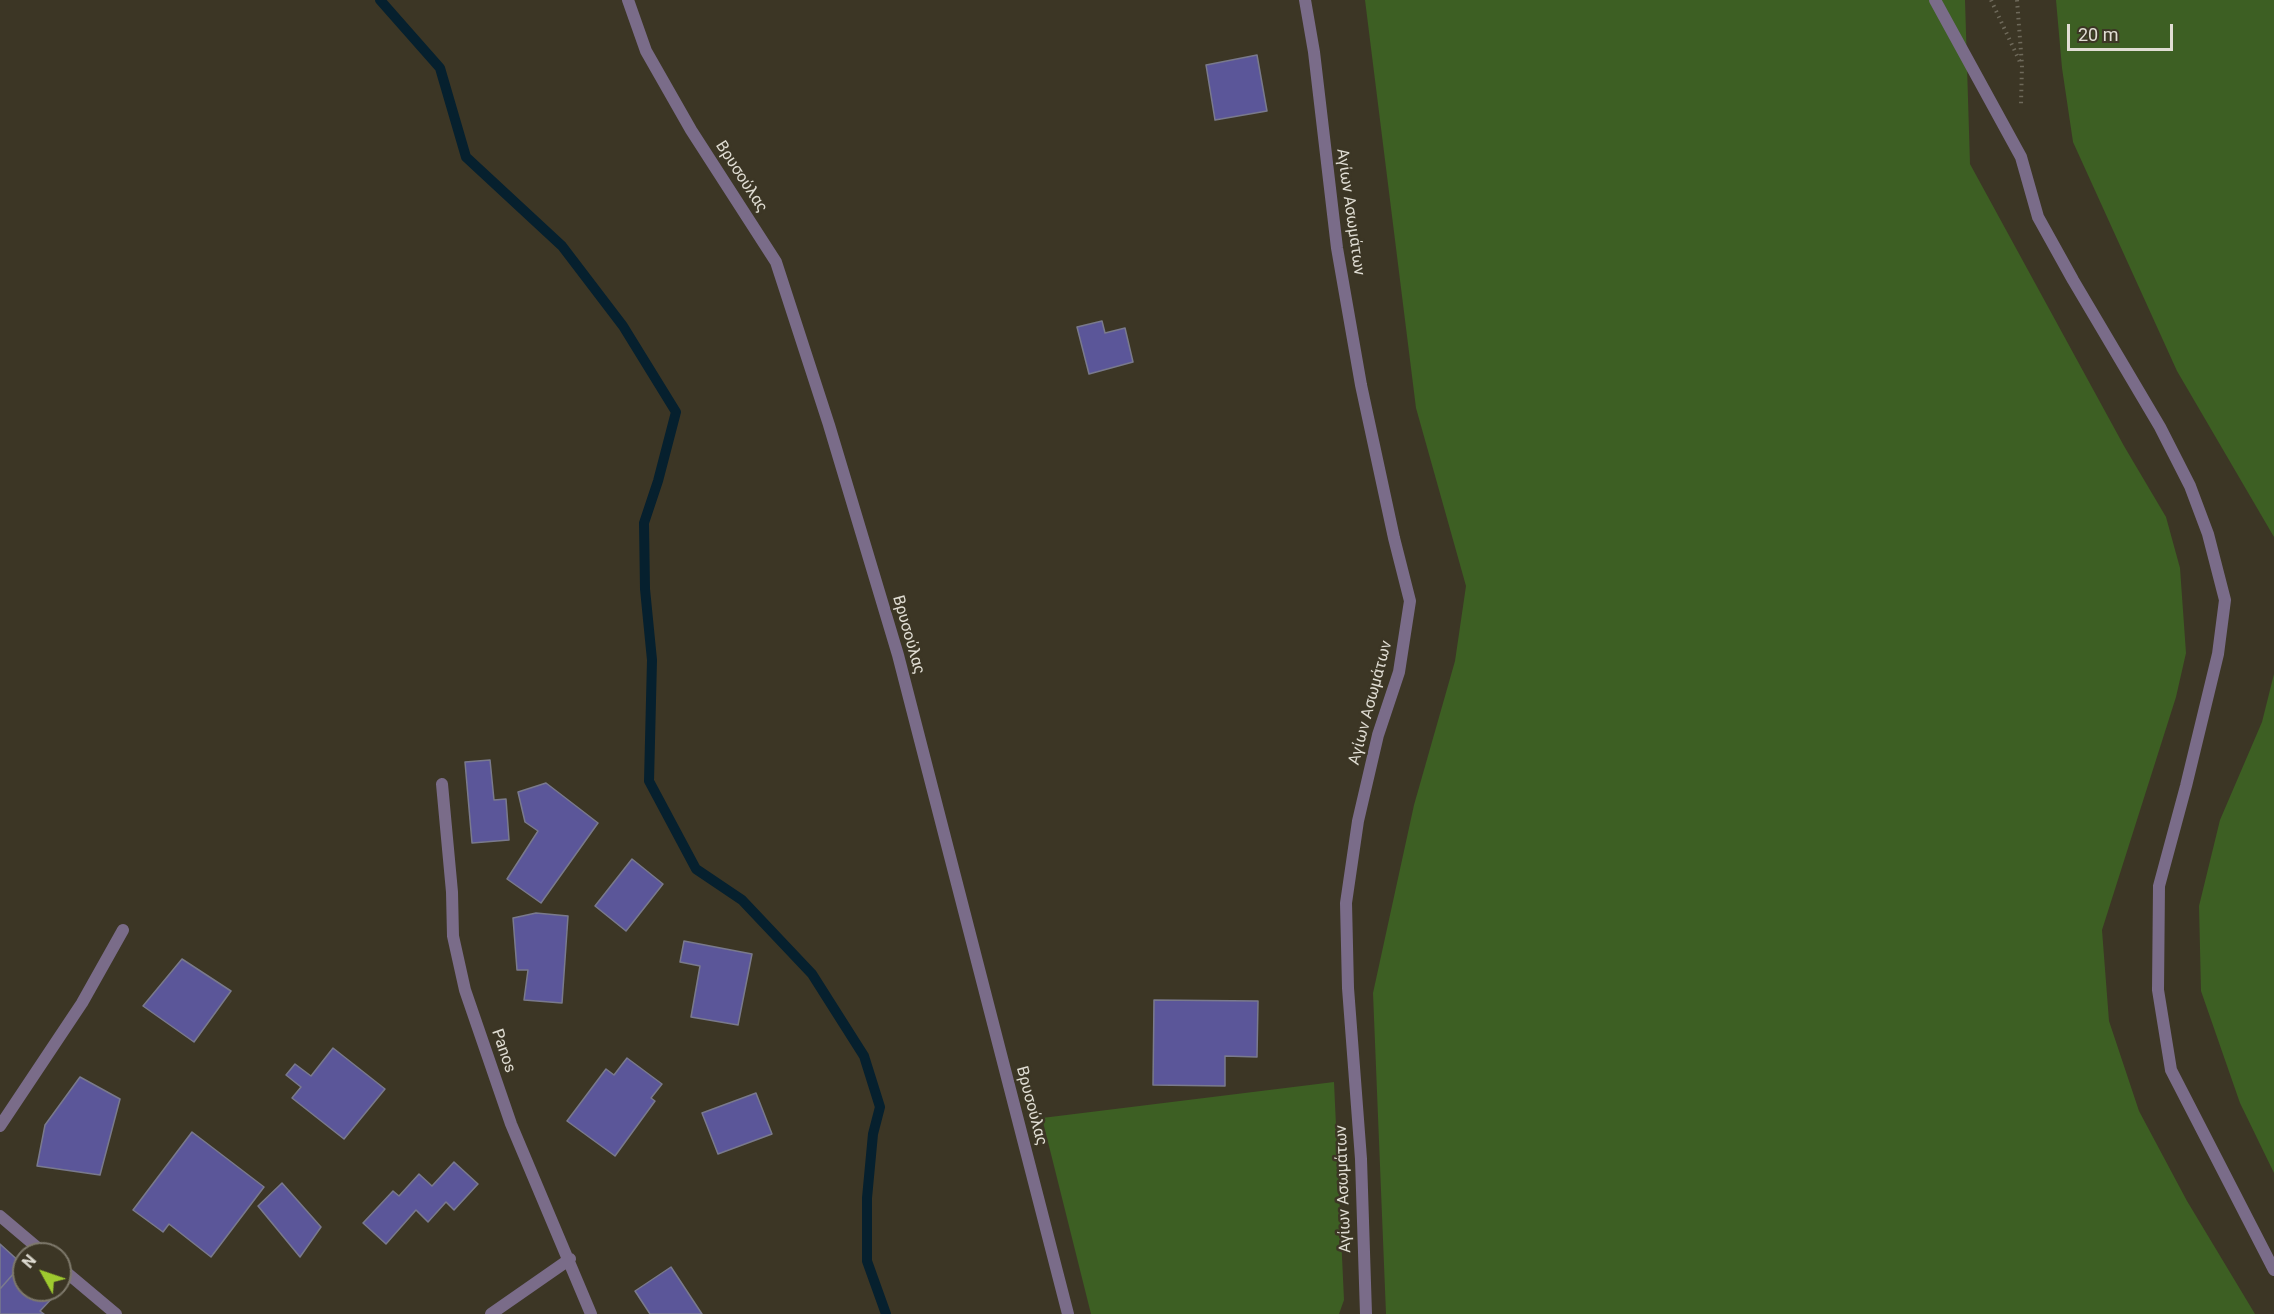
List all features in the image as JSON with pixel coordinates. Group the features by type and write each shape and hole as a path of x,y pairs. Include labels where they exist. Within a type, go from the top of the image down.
{"street":[{"name":"Βρυσούλας","path":"628,0 646,51 691,130 776,262 829,425 898,655 1068,1314"},
{"name":"Αγίων Ασωμάτων","path":"1305,0 1314,52 1337,248 1359,374 1394,538 1410,601 1400,672 1378,735 1358,822 1346,903 1348,988 1361,1159 1366,1314"},
{"path":"1935,0 2021,157 2038,217 2160,427 2190,486 2208,534 2225,600 2218,654 2159,886 2158,990 2171,1070 2274,1270"},
{"name":"Panos","path":"442,784 452,892 453,936 465,990 511,1124 570,1259 591,1314"},
{"path":"0,1126 82,1002 123,930"},
{"path":"0,1216 31,1242"},
{"path":"490,1314 570,1259"},
{"path":"72,1277 116,1314"}],"path":[{"path":"1991,0 2022,65"},
{"path":"2018,0 2022,65 2021,111"}],"green space":[{"path":"1365,0 1965,0 1970,164 2124,446 2166,517 2180,568 2186,653 2176,697 2102,930 2109,1021 2139,1111 2187,1201 2255,1314 1386,1314 1373,993 1414,805 1455,661 1466,586 1416,408"},
{"path":"2056,0 2274,0 2274,537 2177,371 2073,142 2062,68"},
{"path":"2274,674 2274,1173 2240,1103 2201,991 2199,906 2220,820 2262,722"},
{"path":"1334,1082 1344,1300 1339,1314 1091,1314 1042,1118"}],"building":[{"path":"1257,55 1267,111 1215,120 1206,65"},
{"path":"1102,321 1105,333 1125,328 1133,362 1089,374 1077,327"},
{"path":"490,760 494,800 506,799 509,840 472,843 465,762"},
{"path":"546,783 598,823 541,903 507,879 538,831 525,822 518,792"},
{"path":"632,859 663,884 626,931 595,906"},
{"path":"536,913 568,916 562,1003 524,1000 528,970 517,970 513,918"},
{"path":"684,941 752,954 738,1025 691,1017 700,966 680,962"},
{"path":"182,959 231,991 194,1042 143,1006"},
{"path":"1154,1000 1258,1001 1257,1057 1225,1056 1225,1086 1153,1085"},
{"path":"333,1048 385,1089 344,1139 292,1098 301,1087 286,1075 295,1064 311,1076"},
{"path":"627,1058 662,1084 651,1098 655,1101 615,1156 567,1121 606,1069 614,1075"},
{"path":"80,1077 120,1099 100,1175 37,1166 45,1125"},
{"path":"756,1093 772,1134 718,1154 702,1113"},
{"path":"192,1132 264,1187 211,1257 169,1224 163,1232 133,1210"},
{"path":"454,1162 478,1184 454,1210 446,1202 428,1222 416,1210 386,1244 363,1223 393,1191 399,1196 419,1174 432,1186"},
{"path":"282,1183 321,1227 300,1257 258,1206"},
{"path":"0,1244 12,1255 12,1275 0,1289"},
{"path":"671,1267 702,1314 650,1314 635,1291"},
{"path":"12,1275 12,1302 48,1302 40,1311 44,1314 0,1314 0,1289"}],"waterway":[{"path":"380,0 440,68 466,157 562,246 623,326 676,412 658,481 644,523 645,589 652,660 649,781 696,869 742,900 812,974 864,1056 880,1107 873,1134 867,1198 867,1261 886,1314"}]}
